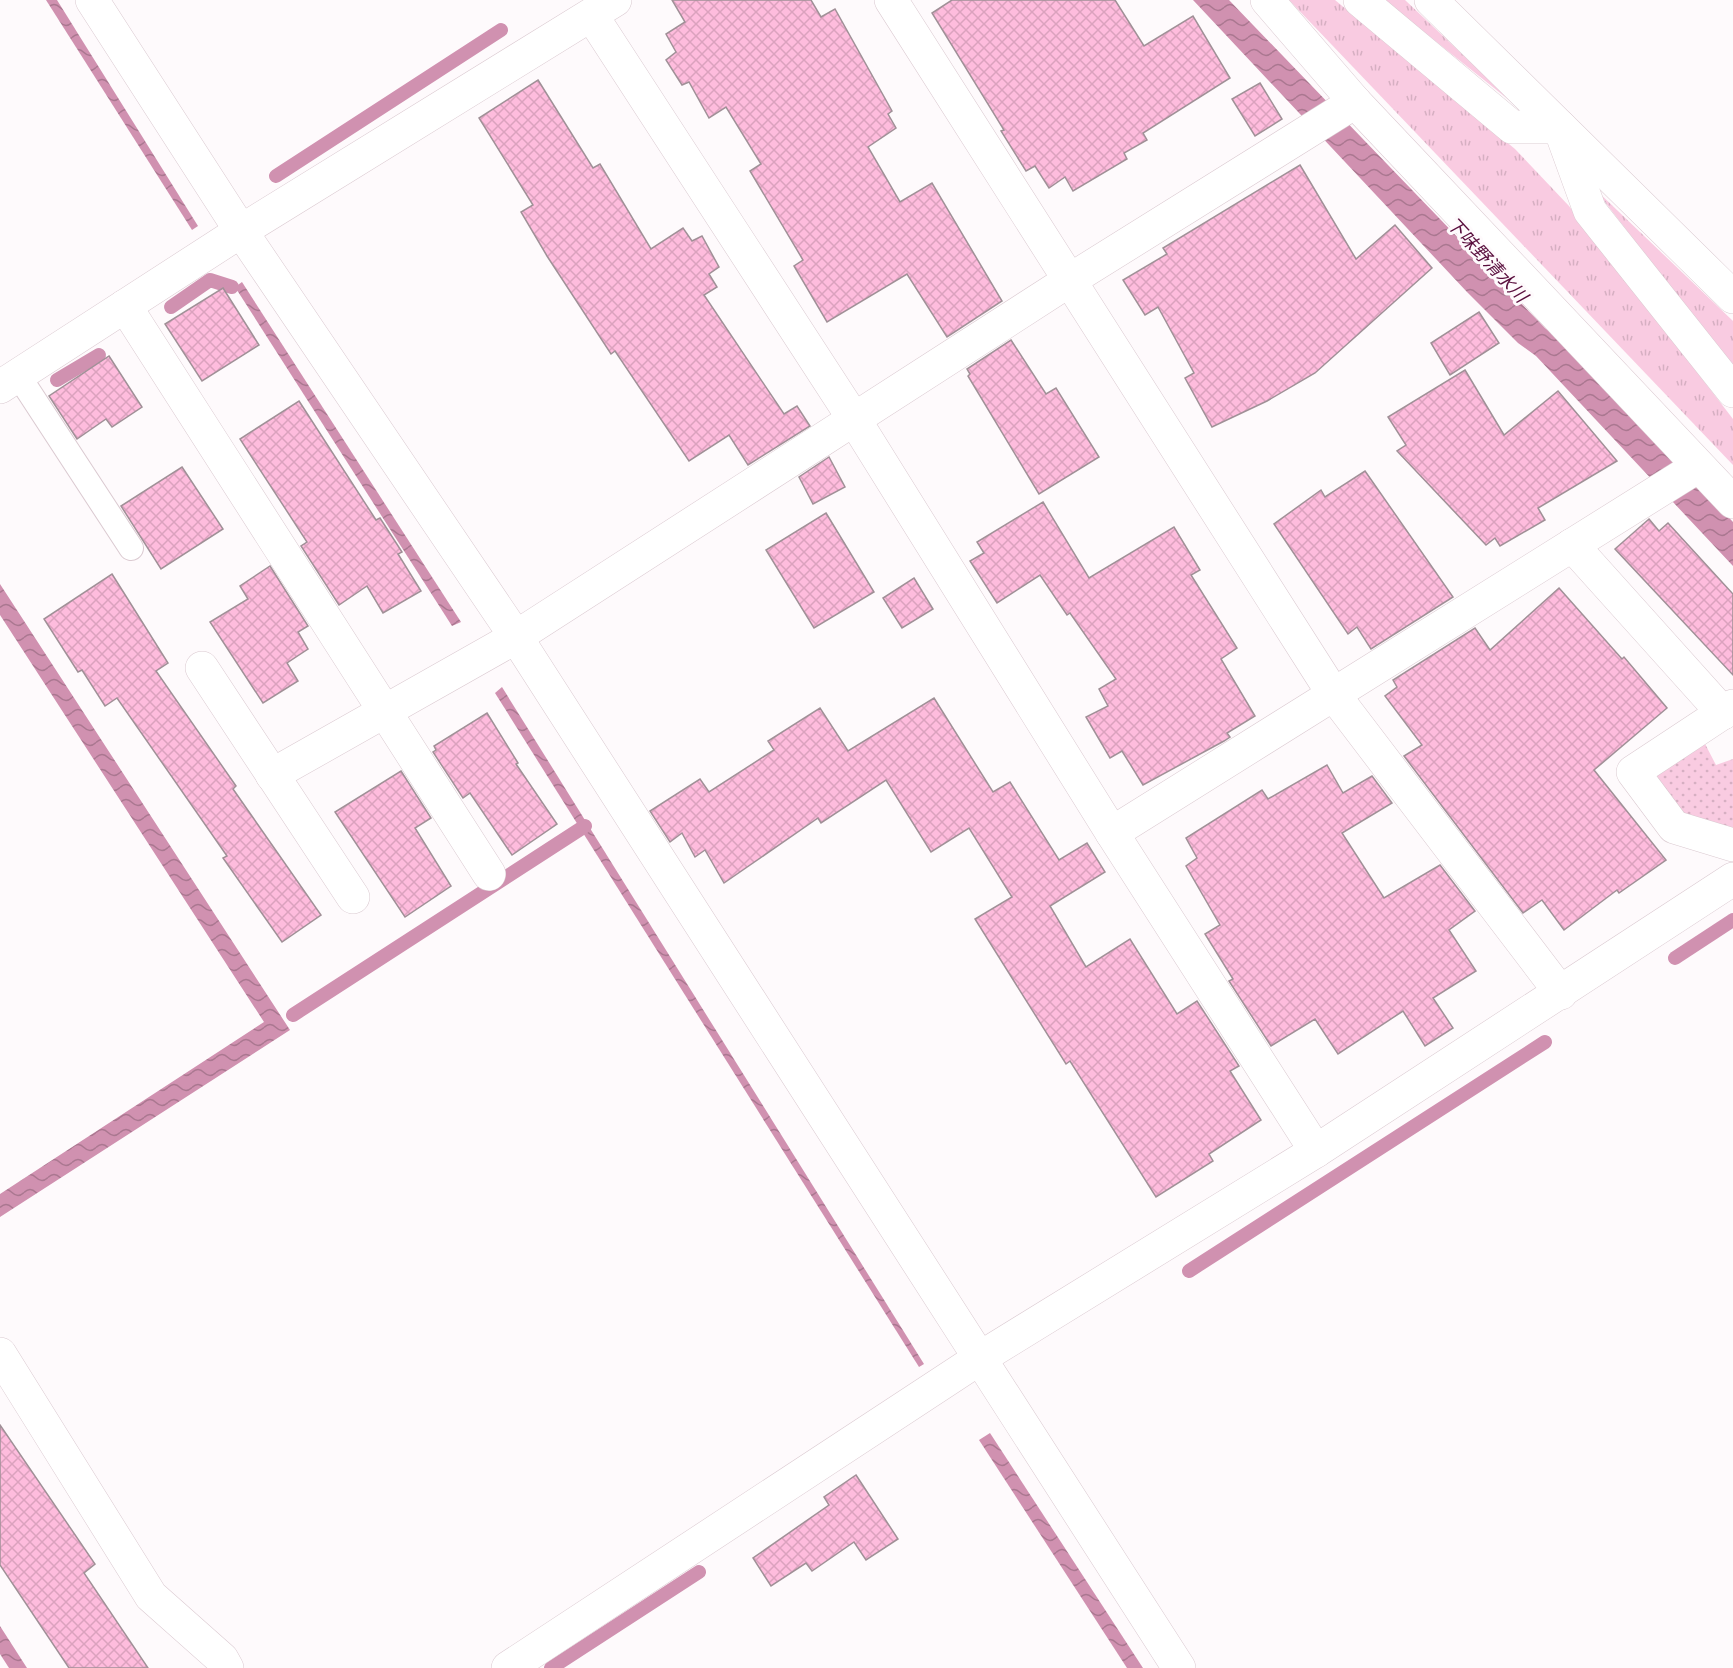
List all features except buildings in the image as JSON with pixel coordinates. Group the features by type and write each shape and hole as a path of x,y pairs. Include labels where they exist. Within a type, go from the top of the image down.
{"street":[{"path":"92,0 241,231 516,637 1179,1668"},
{"path":"891,0 1334,696 1561,993"},
{"path":"1268,0 1355,102 1697,467 1733,502"},
{"path":"1360,0 1512,127 1560,127"},
{"path":"1431,0 1733,297"},
{"path":"9,381 241,231 604,8 854,419 1112,833 1316,1151"},
{"path":"272,775 516,637 1070,280 1355,102"},
{"path":"1560,127 1590,211 1733,391"},
{"path":"125,306 489,874"},
{"path":"1112,833 1697,467"},
{"path":"1572,545 1728,710 1633,772 1674,827 1733,845"},
{"path":"202,668 353,897"},
{"path":"508,1668 980,1358 1316,1151 1733,879"},
{"path":"0,1354 151,1596 222,1659 227,1668"}],"lane":[{"path":"9,381 131,548"}],"green space":[{"path":"1289,0 1335,0 1515,149 1569,206 1733,419 1733,465"},
{"path":"1384,0 1405,0 1519,108"},
{"path":"1595,189 1733,321 1733,369"},
{"path":"1703,740 1716,765 1733,759 1733,836 1684,823 1650,772"}],"water":[{"path":"46,0 57,0 198,226 192,230"},
{"path":"1193,0 1229,0 1545,328 1563,342 1733,522 1733,566 1536,356 1518,343 1467,292"},
{"path":"242,282 461,622 452,626 235,287"},
{"path":"0,584 290,1030 0,1217 0,1194 264,1022 0,615"},
{"path":"502,687 924,1364 919,1367 495,693"},
{"path":"990,1433 1143,1668 1127,1668 979,1440"},
{"path":"0,1626 27,1668 9,1668 0,1654"}],"waterway":[{"path":"276,176 501,30"},
{"path":"171,307 210,280 232,287"},
{"path":"57,380 99,355"},
{"path":"293,1015 585,826"},
{"path":"1675,958 1733,920"},
{"path":"1189,1271 1545,1042"},
{"path":"551,1668 699,1572"}],"water label":[{"name":"下味野清水川","path":"1487,260"}]}
